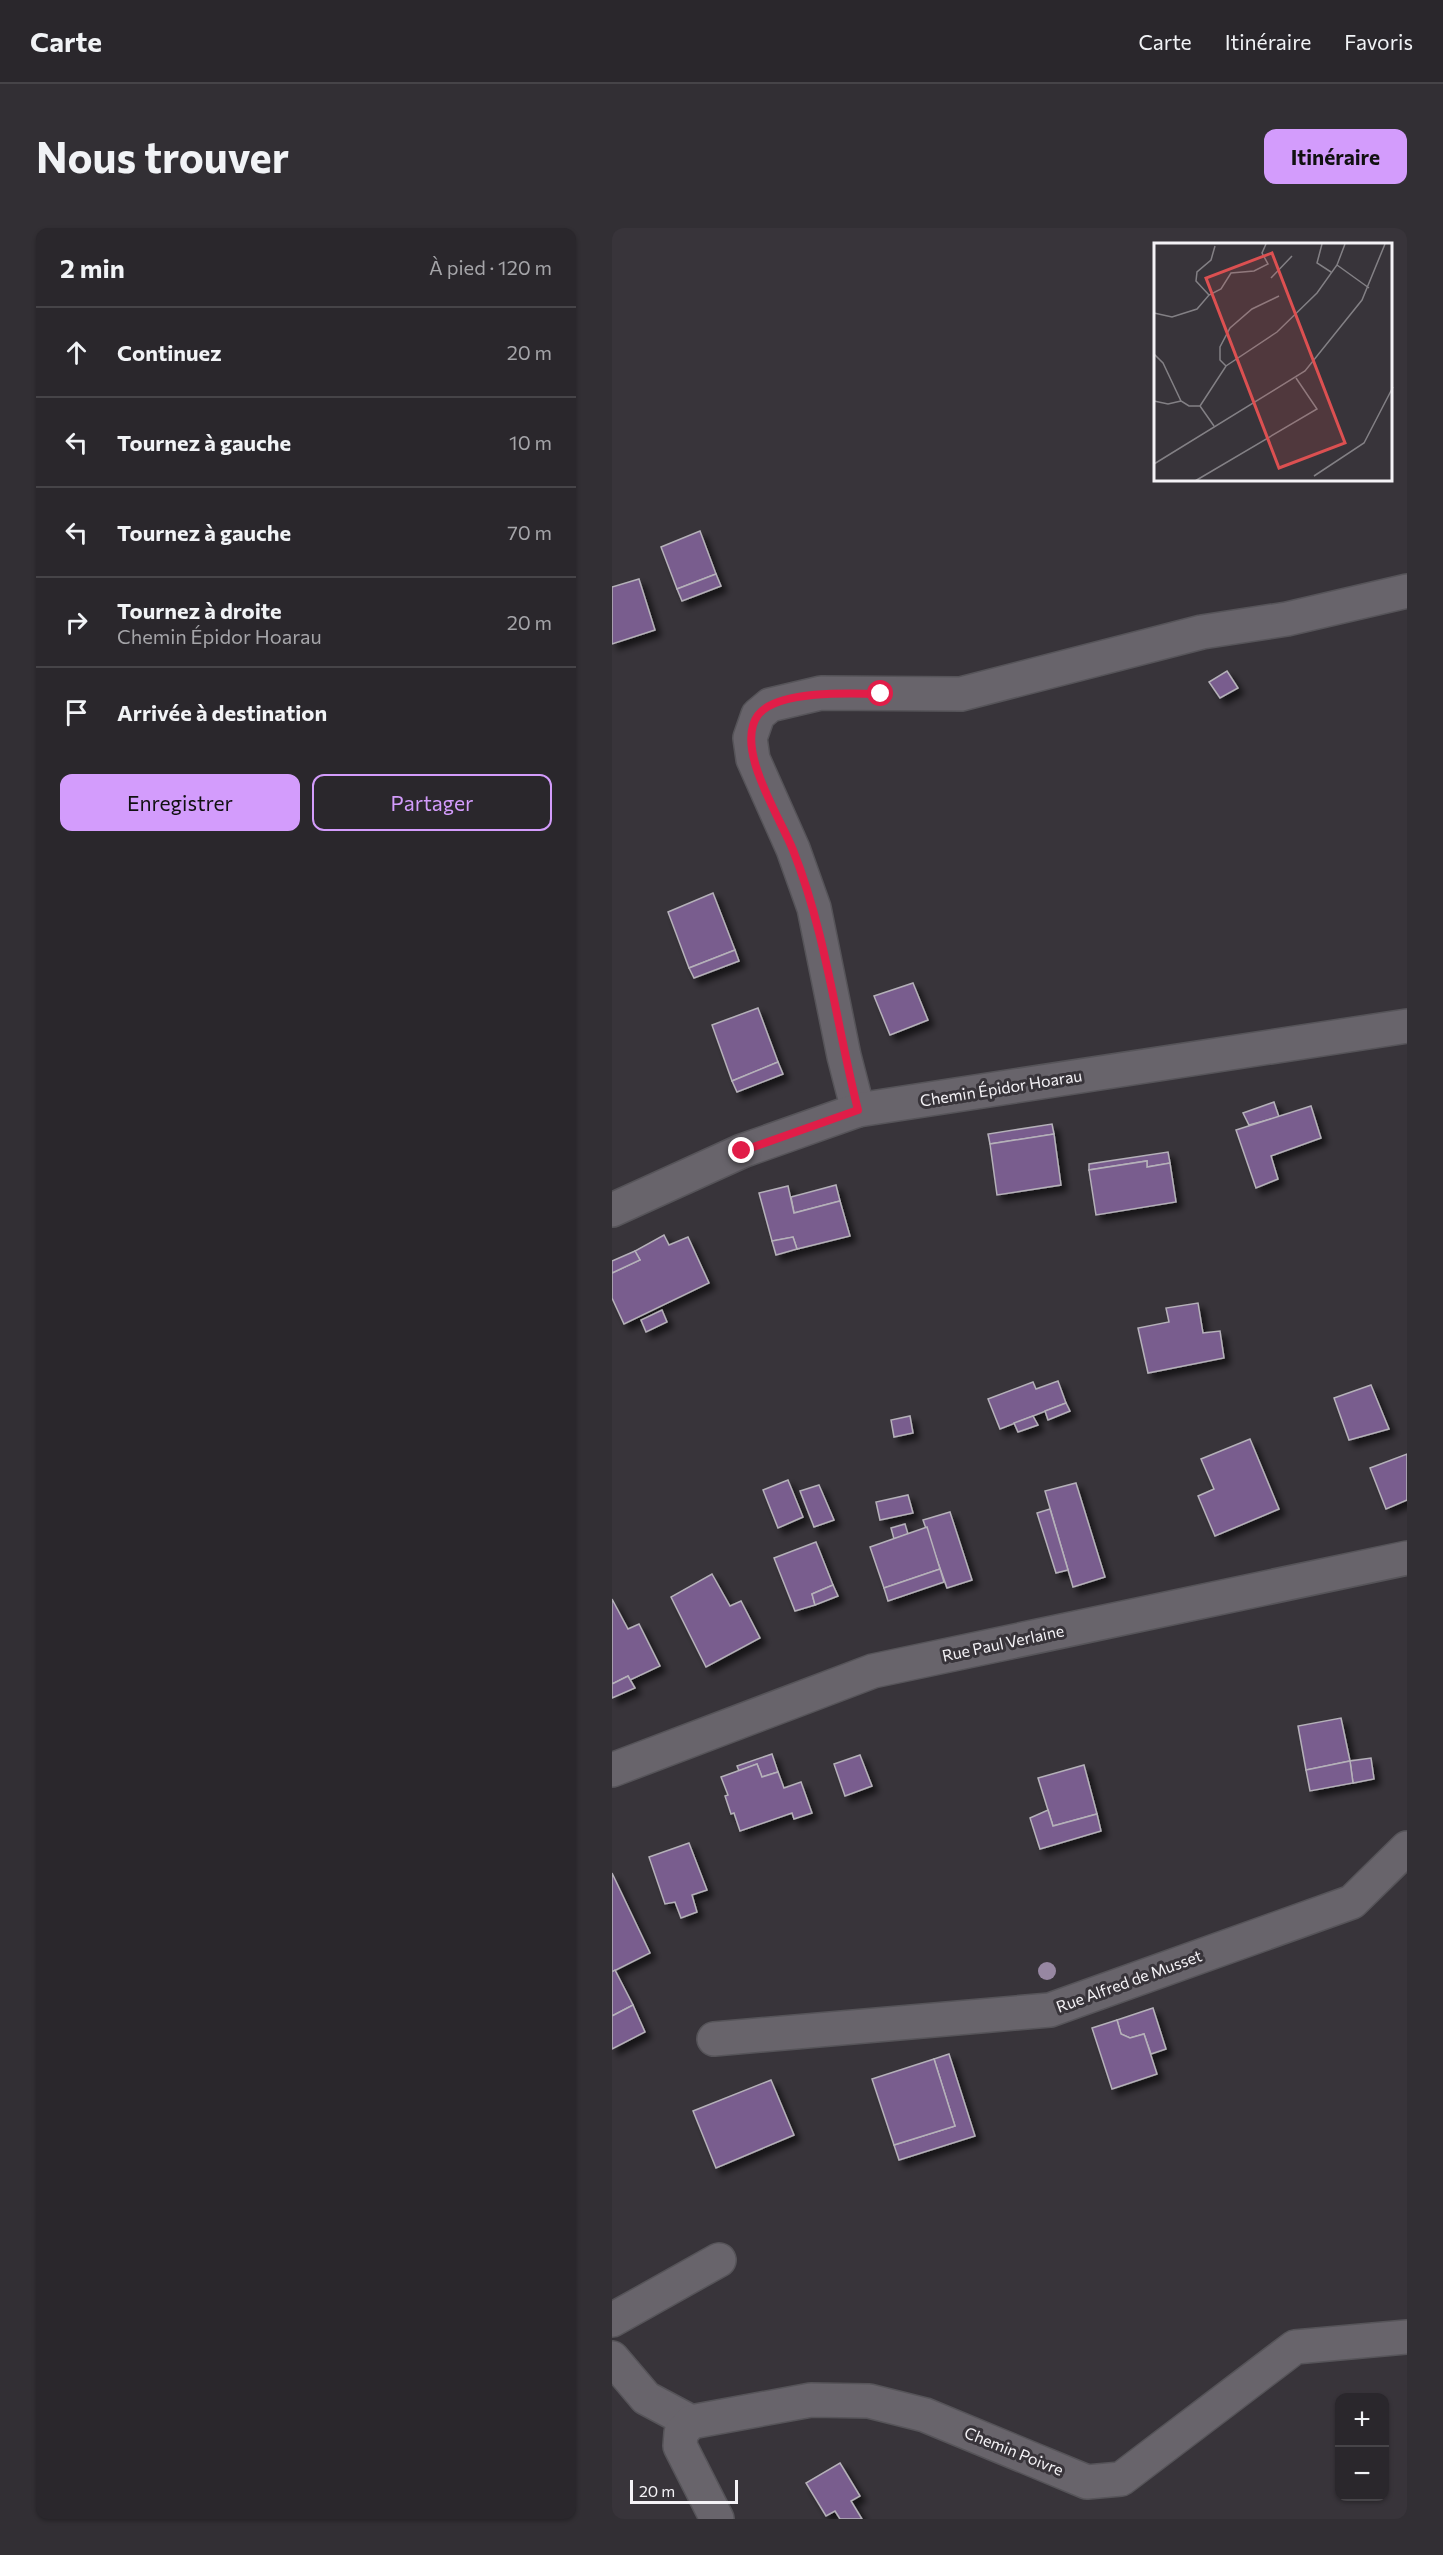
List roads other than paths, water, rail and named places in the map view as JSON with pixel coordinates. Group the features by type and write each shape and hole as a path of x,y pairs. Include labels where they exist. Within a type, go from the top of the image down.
{"street":[{"path":"858,1110 844,1056 814,908 793,849 753,759 750,738 758,715 770,705 821,693 961,694 1202,632 1287,619 1407,591"},
{"name":"Chemin Épidor Hoarau","path":"612,1210 742,1151 858,1110 1407,1026"},
{"name":"Rue Paul Verlaine","path":"612,1770 873,1671 1407,1558"},
{"name":"Rue Alfred de Musset","path":"714,2039 1050,2010 1352,1902 1407,1848"},
{"path":"612,2320 719,2260"},
{"name":"Chemin Poivre","path":"691,2422 811,2400 869,2401 925,2415 1088,2482 1121,2479 1295,2347 1407,2337"},
{"path":"612,2358 646,2397 691,2422 681,2433 680,2446 717,2519"}]}
